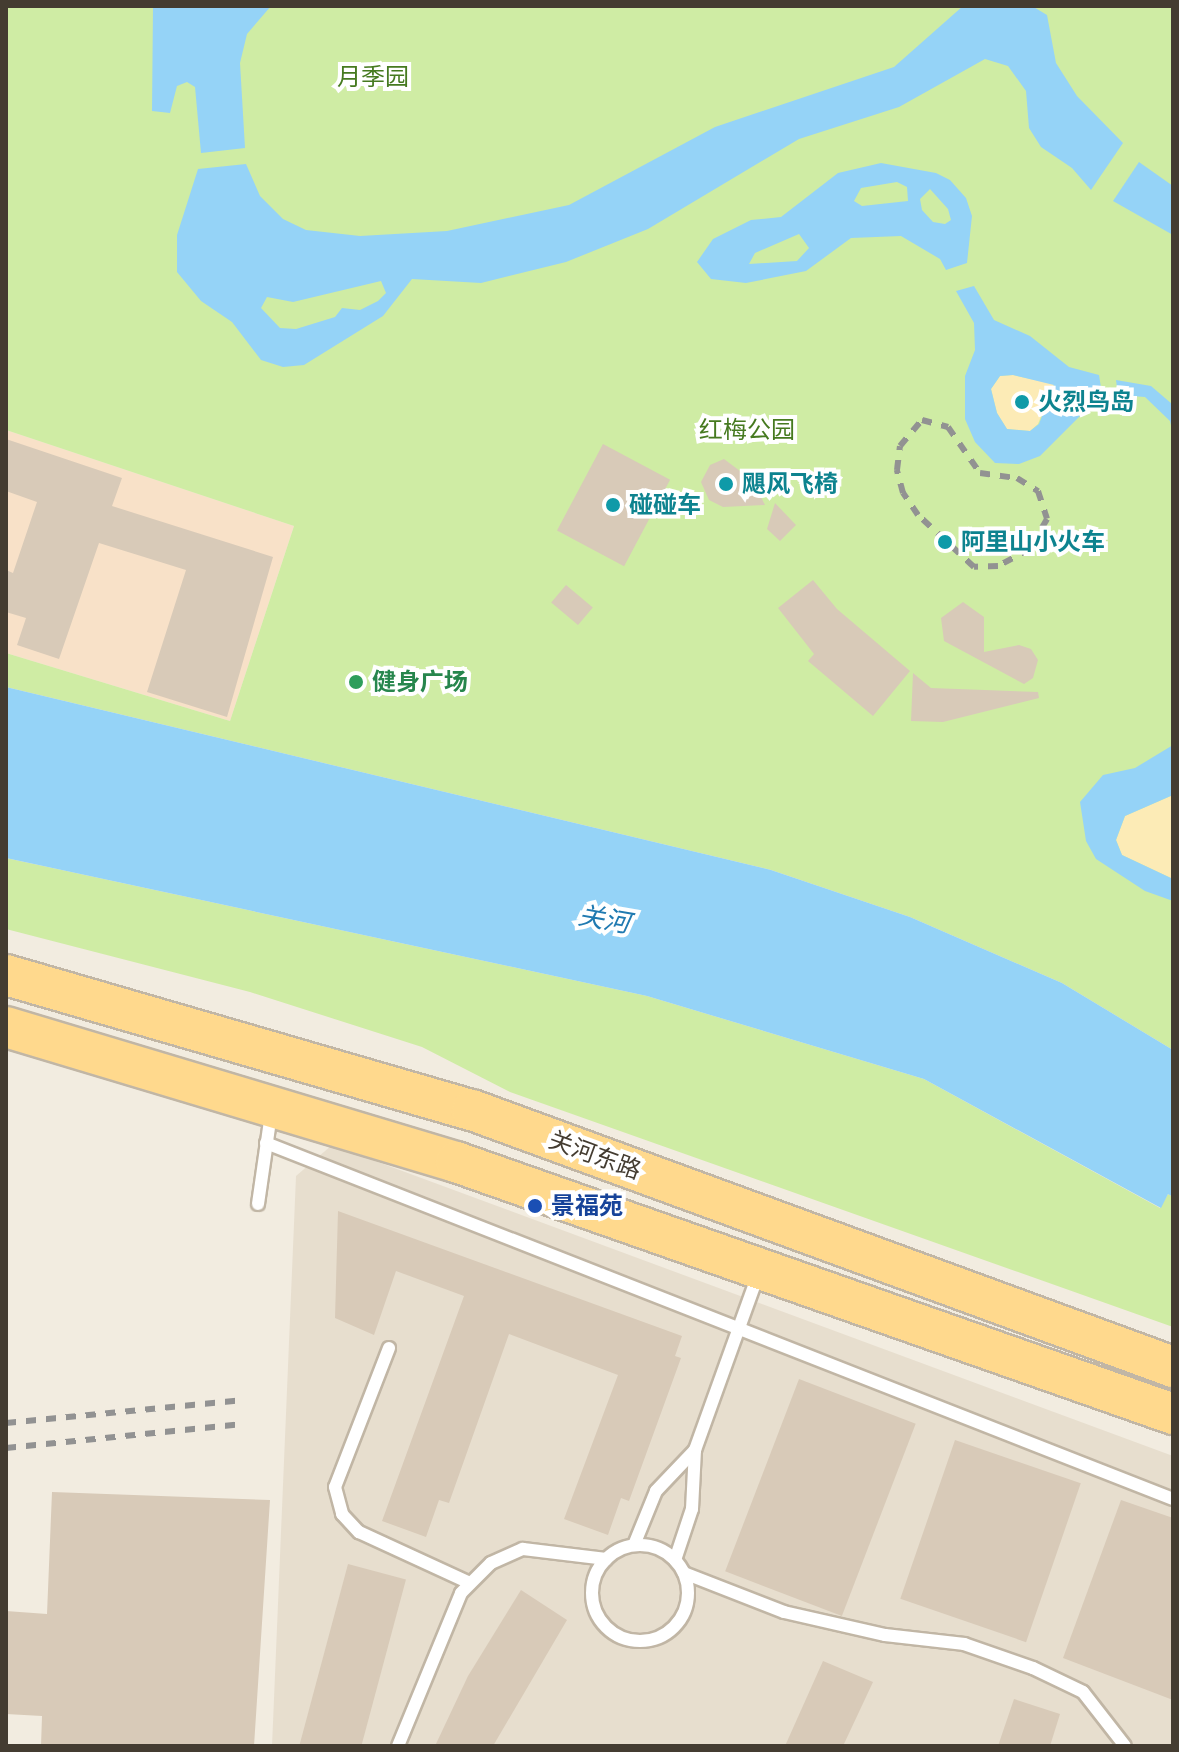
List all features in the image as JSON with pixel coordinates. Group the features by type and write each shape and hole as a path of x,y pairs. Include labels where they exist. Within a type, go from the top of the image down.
{"main road":[{"name":"关河东路","path":"6,975 472,1110 1173,1367"},
{"path":"6,1027 269,1125 456,1162 1173,1414"}],"lane":[{"path":"258,1204 269,1125 738,1330 1173,1499"},
{"path":"675,1560 692,1509 695,1450 761,1269"},
{"path":"389,1348 335,1487 342,1514 359,1532 470,1583"},
{"path":"634,1545 656,1491 695,1450"},
{"path":"398,1746 461,1593 491,1563 523,1549 606,1559 634,1545 663,1551 675,1560 684,1573 687,1603 672,1629 643,1641 627,1639 612,1632 593,1605 592,1589 606,1559"},
{"path":"684,1573 784,1612 885,1635 964,1644 1033,1668 1083,1692 1125,1746"}],"shaded area":[{"path":"6,430 294,526 230,721 6,653"},
{"name":"景福苑","path":"332,1145 1173,1456 1173,1746 272,1746 296,1176"}],"green space":[{"name":"红梅公园","path":"6,6 1173,6 1173,1050 1062,983 910,917 771,870 6,687 6,653 230,721 294,526 6,430"},
{"path":"6,858 647,996 924,1079 1160,1208 1168,1194 1173,1197 1173,1327 510,1092 422,1047 250,992 6,929"}],"sand":[{"name":"火烈鸟岛","path":"1013,375 1054,384 1038,424 1030,431 1007,429 997,413 991,389 1000,376"},
{"path":"1173,795 1173,879 1122,855 1116,840 1125,816"}],"water":[{"path":"153,6 271,6 247,34 240,63 245,148 201,153 195,87 187,82 177,86 170,113 152,111"},
{"path":"963,6 1032,6 1047,15 1056,63 1077,96 1123,143 1091,190 1072,168 1041,147 1029,128 1026,91 1008,66 985,59 899,107 799,139 648,229 566,262 481,283 412,279 383,316 304,365 283,367 261,360 232,322 201,301 177,272 177,235 198,169 246,164 260,196 283,219 306,230 360,236 447,231 569,205 715,127 894,67","holes":["381,281 386,293 360,310 342,308 335,317 296,329 280,328 261,308 267,297 293,302"]},
{"path":"1139,162 1173,186 1173,235 1113,201"},
{"path":"881,163 936,173 950,180 966,198 972,216 967,263 946,270 940,259 901,236 851,238 806,271 746,283 711,279 697,262 713,239 751,220 781,217 838,173","holes":["897,182 907,187 908,201 862,206 854,201 861,188","930,189 948,209 951,220 945,224 933,222 922,210 920,199","799,234 809,248 797,261 749,264 755,253"]},
{"path":"974,286 994,320 1030,336 1069,367 1099,375 1102,394 1040,456 1019,464 995,463 975,442 965,419 965,376 975,350 974,323 956,291","holes":["1013,375 1054,385 1039,424 1030,431 1007,429 997,413 991,389 1000,376"]},
{"path":"1116,380 1151,386 1172,404 1173,434 1170,421 1145,397 1118,395"},
{"name":"关河","path":"6,687 771,870 910,917 1062,983 1173,1050 1173,1197 1168,1194 1161,1208 924,1079 647,996 6,858"},
{"path":"1173,745 1173,795 1125,816 1116,840 1122,855 1173,879 1173,901 1145,891 1096,859 1086,841 1080,802 1103,775 1135,768"}],"building":[{"path":"6,439 122,478 112,506 273,557 227,717 147,692 186,570 99,543 59,659 17,645 26,618 6,612 6,570 13,573 37,502 6,491"},
{"name":"碰碰车","path":"603,444 670,480 624,566 557,531"},
{"name":"飓风飞椅","path":"724,459 752,480 765,505 723,507 709,500 701,482 710,465"},
{"path":"775,503 796,525 780,541 767,529"},
{"path":"813,580 837,609 910,671 873,716 808,661 814,654 778,608"},
{"path":"566,585 593,607 578,625 551,603"},
{"path":"963,602 984,617 984,652 1019,645 1031,649 1038,660 1033,678 1024,684 944,641 941,618"},
{"path":"913,673 931,688 1038,692 1039,698 943,722 911,721"},
{"path":"338,1211 682,1336 675,1356 681,1358 629,1501 621,1498 608,1535 564,1519 618,1375 509,1334 449,1503 439,1500 426,1537 382,1521 464,1296 396,1271 374,1335 335,1318"},
{"path":"799,1379 916,1424 842,1616 725,1571"},
{"path":"955,1440 1081,1483 1026,1642 900,1599"},
{"path":"52,1492 270,1500 254,1746 41,1746 42,1716 6,1714 6,1611 47,1614"},
{"path":"1121,1500 1173,1518 1173,1700 1063,1658"},
{"path":"348,1564 406,1580 361,1746 300,1745"},
{"path":"521,1590 567,1620 493,1746 435,1746 468,1676"},
{"path":"823,1661 873,1682 843,1746 785,1746"},
{"path":"1014,1699 1060,1714 1050,1746 998,1746"}],"railway":[{"path":"922,420 948,427 980,473 1017,478 1038,491 1047,519 1030,549 998,566 974,567 918,515 903,493 897,470 900,446 922,420"},
{"path":"6,1423 244,1400"},
{"path":"6,1448 243,1424"}],"place":[{"name":"火烈鸟岛","path":"1022,402"},
{"name":"飓风飞椅","path":"726,484"},
{"name":"碰碰车","path":"613,505"},
{"name":"阿里山小火车","path":"945,542"},
{"name":"健身广场","path":"356,682"},
{"name":"景福苑","path":"535,1206"}],"park label":[{"name":"月季园","path":"373,77"}]}
